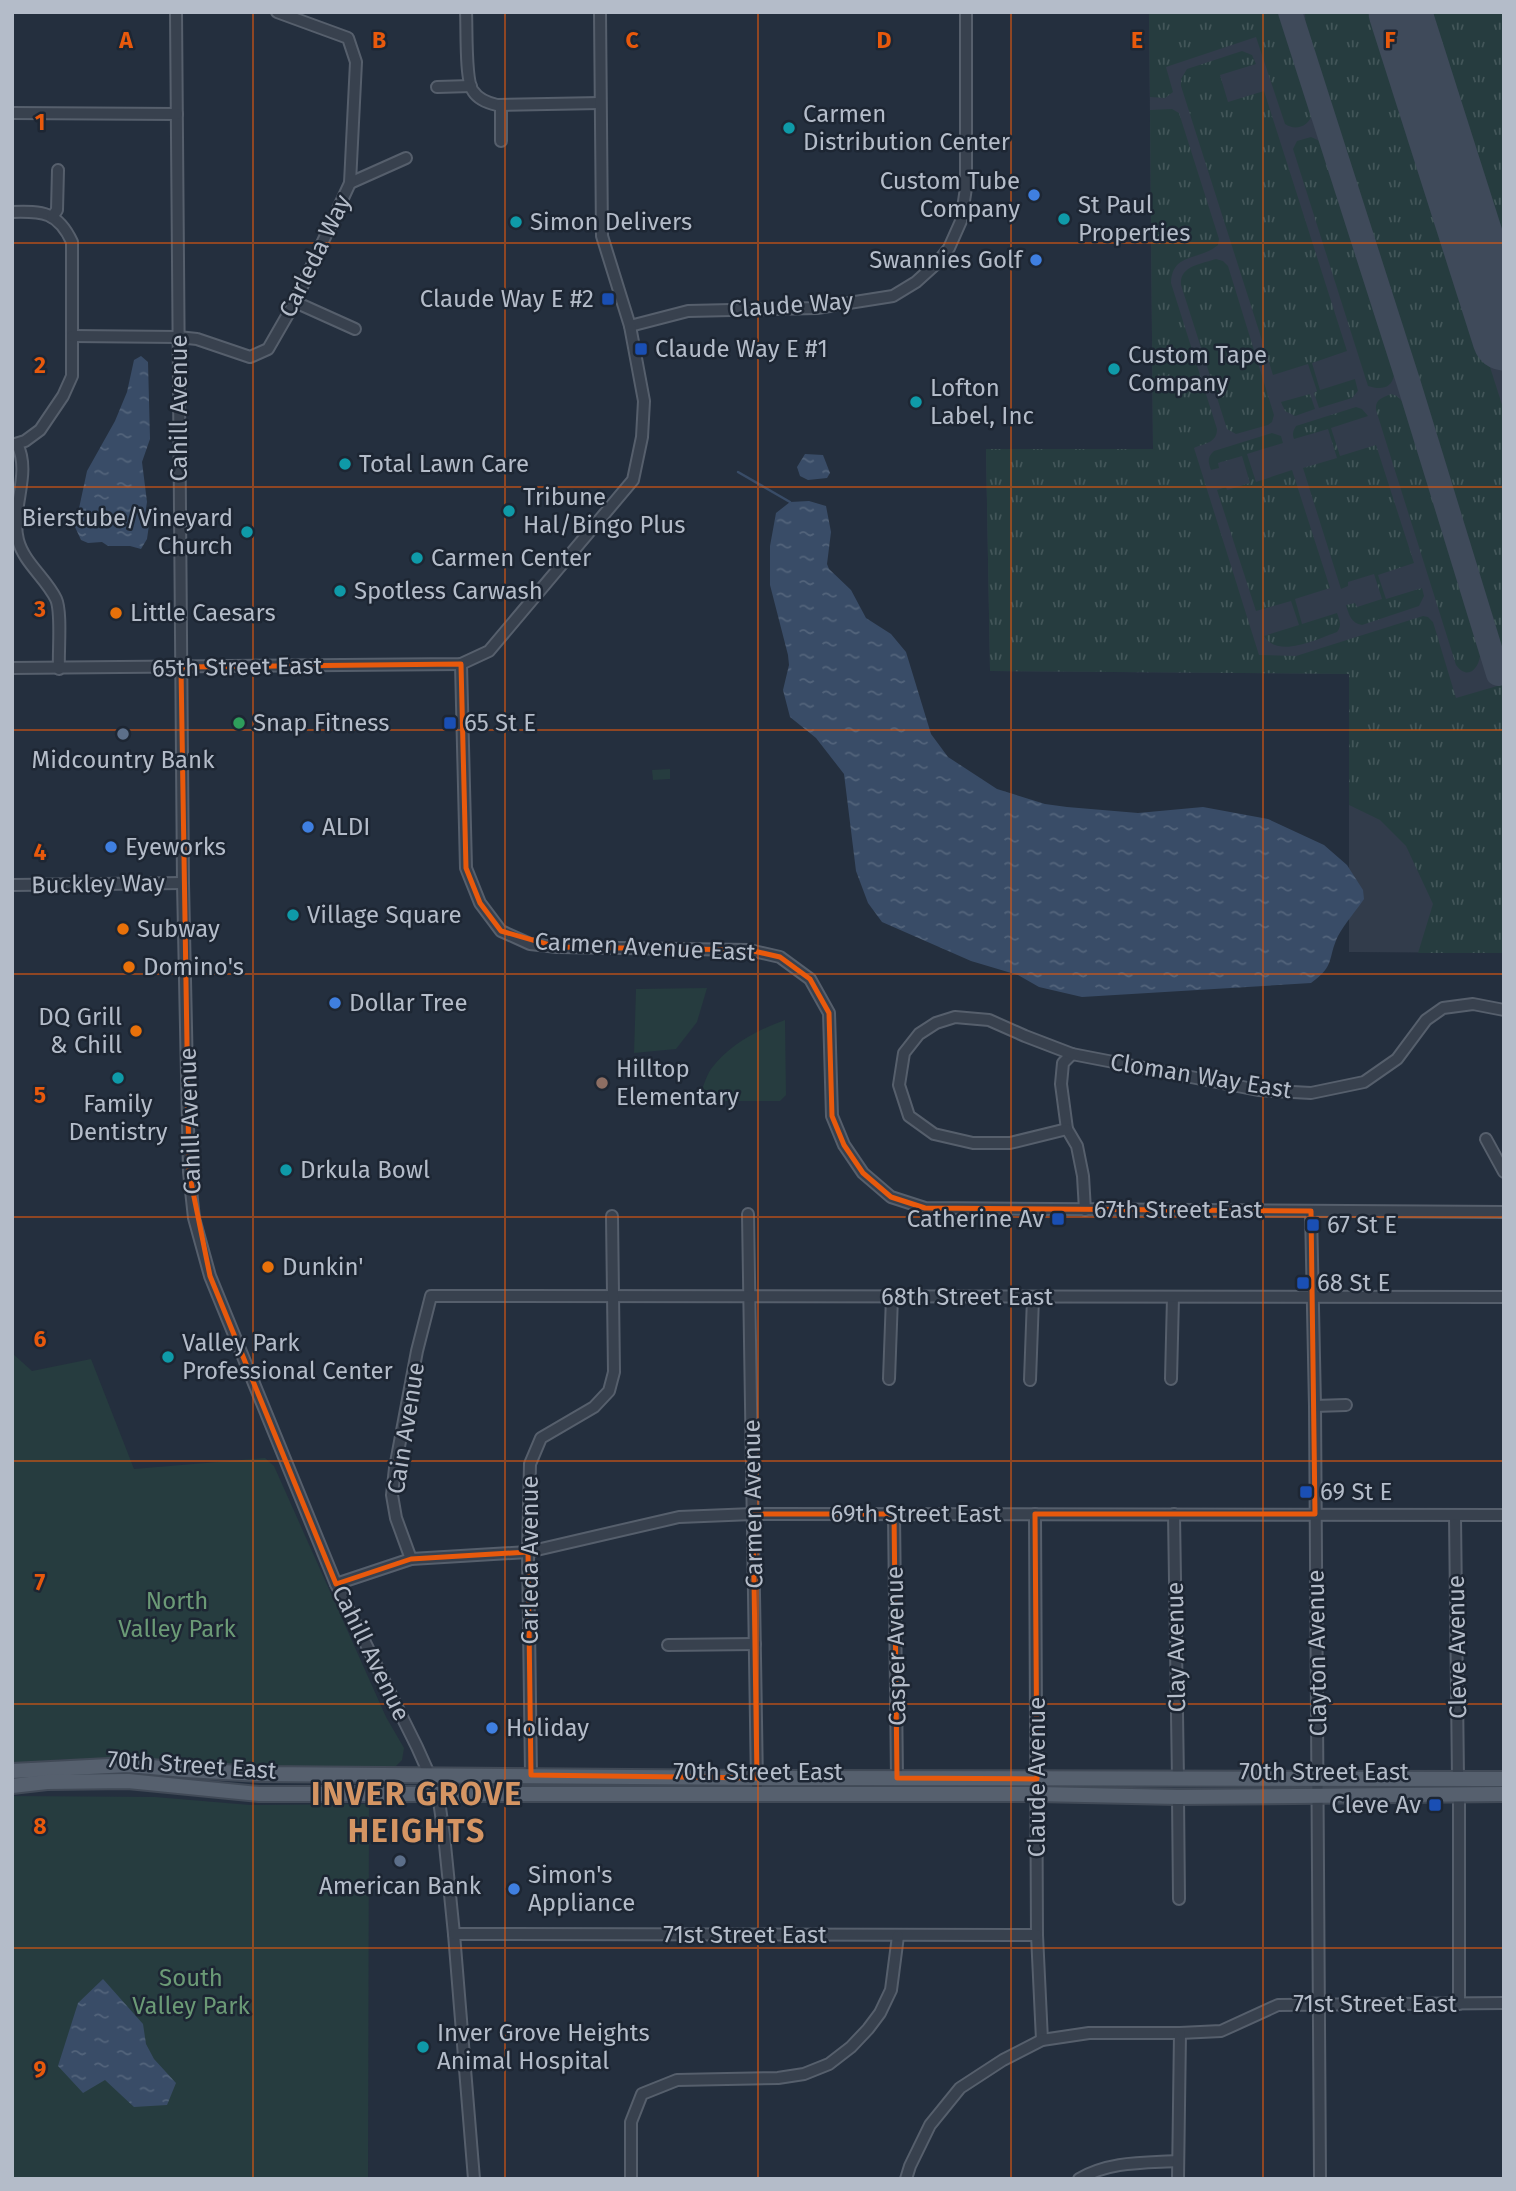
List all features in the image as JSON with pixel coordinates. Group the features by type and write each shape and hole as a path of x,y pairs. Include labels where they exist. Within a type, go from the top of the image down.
{"main road":[{"name":"70th Street East","path":"12,1771 128,1765 260,1774 897,1778 1178,1797 1318,1796 1458,1787 1504,1779"},
{"name":"70th Street East","path":"12,1786 47,1782 128,1781 259,1794 757,1795 1178,1780 1318,1778 1458,1787 1504,1794"}],"street":[{"name":"Cahill Avenue","path":"176,12 183,883 189,1172 194,1218 211,1276 336,1584 438,1794 454,1934 474,2179"},
{"name":"Carleda Way","path":"72,336 178,337 197,340 250,357 268,349 295,302 350,183 356,62 348,37 276,12"},
{"path":"466,12 468,79 472,91 486,102 501,105 600,103"},
{"path":"461,664 489,651 633,480 642,437 644,401 629,326 602,236 600,12"},
{"name":"Claude Way","path":"629,326 688,311 817,308 893,296 916,282 937,263 949,248 961,222 966,188 966,12"},
{"path":"437,87 471,86"},
{"path":"501,105 501,141"},
{"path":"12,113 177,114"},
{"path":"350,183 406,158"},
{"path":"52,217 57,210 58,170"},
{"path":"12,212 37,211 52,217 72,242 72,376 40,430 25,441 15,444 22,464 18,542 26,558 57,601 58,669"},
{"path":"295,302 355,329"},
{"name":"65th Street East","path":"12,668 461,664"},
{"name":"Carmen Avenue East","path":"461,664 466,868 480,903 501,931 530,944 557,947 749,950 780,957 810,979 829,1013 832,1116 844,1146 863,1173"},
{"name":"Buckley Way","path":"12,885 183,883"},
{"name":"Cloman Way East","path":"1067,1129 1010,1143 973,1143 934,1134 909,1116 898,1085 904,1053 919,1034 936,1023 955,1017 989,1020 1072,1054 1258,1090 1311,1093 1364,1082 1397,1059 1426,1020 1443,1008 1473,1004 1504,1010"},
{"path":"1072,1054 1063,1063 1061,1084 1067,1129 1077,1146 1083,1176 1085,1210"},
{"path":"1486,1139 1504,1171"},
{"name":"67th Street East","path":"863,1173 891,1196 925,1208 1504,1212"},
{"name":"Clayton Avenue","path":"1311,1211 1315,1406 1320,2179"},
{"name":"Carmen Avenue","path":"748,1214 757,1795"},
{"name":"Carleda Avenue","path":"531,1775 528,1552 530,1464 541,1438 594,1407 609,1391 614,1372 612,1216"},
{"name":"68th Street East","path":"431,1296 1504,1297"},
{"name":"Cain Avenue","path":"411,1559 396,1518 392,1495 417,1351 431,1296"},
{"path":"889,1379 892,1297"},
{"path":"1171,1379 1173,1297"},
{"path":"1030,1380 1033,1298"},
{"path":"1315,1406 1346,1405"},
{"name":"69th Street East","path":"336,1584 411,1559 528,1552 679,1517 753,1514 1504,1515"},
{"name":"Casper Avenue","path":"894,1514 897,1778"},
{"name":"Claude Avenue","path":"1035,1514 1037,1935 1042,2040"},
{"name":"Clay Avenue","path":"1174,1514 1178,1780"},
{"name":"Cleve Avenue","path":"1455,1516 1459,2004"},
{"path":"668,1645 755,1644"},
{"path":"1178,1797 1179,1899"},
{"name":"71st Street East","path":"454,1934 1037,1935"},
{"path":"631,2179 631,2122 642,2094 677,2080 778,2078 804,2074 828,2064 851,2047 880,2013 891,1990 898,1936"},
{"name":"71st Street East","path":"906,2179 930,2125 960,2088 1003,2060 1042,2040 1088,2033 1180,2034 1221,2031 1278,2005 1504,2003"},
{"path":"1178,2179 1180,2034"},
{"path":"1079,2179 1094,2171 1122,2164 1178,2161"}],"highlighted area":[{"path":"461,664 466,868 480,903 501,931 557,947 749,950 780,957 810,979 829,1013 832,1116 844,1145 863,1173 891,1197 925,1208 1311,1211 1315,1514 1035,1514 1037,1779 897,1778 894,1514 753,1514 757,1778 531,1775 528,1552 411,1559 336,1584 210,1276 189,1172 181,667"}],"shaded area":[{"path":"1149,12 1504,12 1504,953 1349,952 1349,674 990,671 986,449 1153,450"}],"green space":[{"path":"1149,12 1279,12 1312,114 1308,122 1301,127 1285,124 1256,37 1166,67 1173,92 1165,98 1150,97"},
{"path":"1305,12 1377,12 1504,411 1504,651 1498,644 1306,37"},
{"path":"1423,12 1504,12 1504,266"},
{"path":"1242,51 1252,55 1256,64 1220,75 1228,102 1264,91 1347,351 1312,363 1320,390 1355,379 1358,391 1352,398 1319,408 1314,393 1317,391 1308,364 1273,375 1181,86 1181,79 1187,69"},
{"path":"1172,109 1179,113 1219,239 1218,245 1211,250 1188,258 1176,266 1171,283 1217,429 1213,440 1194,448 1259,655 1296,656 1423,616 1433,622 1456,698 1504,684 1504,953 1418,953 1433,904 1406,846 1380,820 1349,805 1349,674 990,671 986,449 1153,449 1150,110"},
{"path":"1311,137 1320,141 1394,375 1391,383 1385,387 1368,386 1293,149 1297,141"},
{"path":"1216,259 1228,266 1274,415 1268,425 1236,434 1227,429 1181,285 1181,279 1187,270"},
{"path":"1310,394 1315,409 1295,416 1285,411 1281,402"},
{"path":"1391,394 1402,401 1480,647 1477,665 1471,672 1461,670 1456,665 1376,410 1378,401"},
{"path":"1356,407 1368,416 1331,428 1340,456 1376,445 1414,563 1378,575 1386,599 1422,588 1424,596 1419,606 1362,625 1349,615 1346,605 1355,603 1357,607 1382,599 1374,574 1348,582 1348,586 1341,589 1303,468 1337,458 1328,429 1294,439 1293,434 1296,426"},
{"path":"1272,433 1281,436 1283,443 1247,454 1256,482 1292,470 1330,588 1295,599 1302,624 1337,613 1340,623 1337,632 1288,647 1270,643 1264,636 1299,625 1291,601 1256,611 1217,490 1250,483 1242,456 1218,463 1219,468 1211,470 1209,462 1214,451"},
{"path":"670,769 670,779 653,780 652,770"},
{"path":"707,988 697,1022 676,1049 634,1053 636,989"},
{"path":"785,1020 786,1095 780,1101 698,1101 709,1073 718,1060 754,1033"},
{"name":"North Valley Park","path":"12,1353 32,1371 91,1359 134,1469 265,1458 274,1466 386,1717 404,1748 402,1760 394,1768 237,1767 68,1759 12,1763"},
{"name":"South Valley Park","path":"12,1796 155,1797 250,1805 369,1804 368,2179 12,2179"}],"water":[{"path":"141,356 148,362 150,439 142,462 147,502 145,515 149,525 147,539 141,549 108,546 102,542 88,543 81,540 75,527 87,471 115,421 127,392 134,360"},
{"path":"805,454 823,455 830,473 827,478 808,480 800,476 797,467"},
{"path":"809,501 826,506 831,532 827,564 829,569 851,590 866,618 891,634 906,652 931,734 948,757 997,789 1045,804 1138,813 1203,807 1268,819 1324,845 1347,865 1363,890 1364,899 1338,936 1328,966 1319,977 1311,983 1082,997 1039,987 1018,975 971,961 882,922 868,903 856,871 844,774 816,738 790,717 783,690 789,665 770,585 770,546 776,513 790,502"},
{"path":"103,1979 143,2024 146,2044 154,2059 176,2083 167,2105 134,2107 105,2080 83,2093 58,2066 78,2003"}],"waterway":[{"path":"738,472 790,502"}],"taxiway":[{"path":"1290,12 1498,674 1504,672"}],"runway":[{"path":"1400,12 1504,339"}],"place":[{"name":"Carmen Distribution Center","path":"789,128"},
{"name":"Custom Tube Company","path":"1034,195"},
{"name":"St Paul Properties","path":"1064,219"},
{"name":"Simon Delivers","path":"516,222"},
{"name":"Swannies Golf","path":"1036,260"},
{"name":"Claude Way E #2","path":"608,299"},
{"name":"Claude Way E #1","path":"641,349"},
{"name":"Custom Tape Company","path":"1114,369"},
{"name":"Lofton Label, Inc","path":"916,402"},
{"name":"Total Lawn Care","path":"345,464"},
{"name":"Tribune Hal/Bingo Plus","path":"509,511"},
{"name":"Bierstube/Vineyard Church","path":"247,532"},
{"name":"Carmen Center","path":"417,558"},
{"name":"Spotless Carwash","path":"340,591"},
{"name":"Little Caesars","path":"116,613"},
{"name":"Snap Fitness","path":"239,723"},
{"name":"65 St E","path":"450,723"},
{"name":"Midcountry Bank","path":"123,734"},
{"name":"ALDI","path":"308,827"},
{"name":"Eyeworks","path":"111,847"},
{"name":"Village Square","path":"293,915"},
{"name":"Subway","path":"123,929"},
{"name":"Domino's","path":"129,967"},
{"name":"Dollar Tree","path":"335,1003"},
{"name":"DQ Grill & Chill","path":"136,1031"},
{"name":"Family Dentistry","path":"118,1078"},
{"name":"Hilltop Elementary","path":"602,1083"},
{"name":"Drkula Bowl","path":"286,1170"},
{"name":"Catherine Av","path":"1058,1219"},
{"name":"67 St E","path":"1313,1225"},
{"name":"Dunkin'","path":"268,1267"},
{"name":"68 St E","path":"1303,1283"},
{"name":"Valley Park Professional Center","path":"168,1357"},
{"name":"69 St E","path":"1306,1492"},
{"name":"Holiday","path":"492,1728"},
{"name":"Cleve Av","path":"1435,1805"},
{"name":"American Bank","path":"400,1861"},
{"name":"Simon's Appliance","path":"514,1889"},
{"name":"Inver Grove Heights Animal Hospital","path":"423,2047"}],"district":[{"name":"INVER GROVE HEIGHTS","path":"417,1812"}]}
